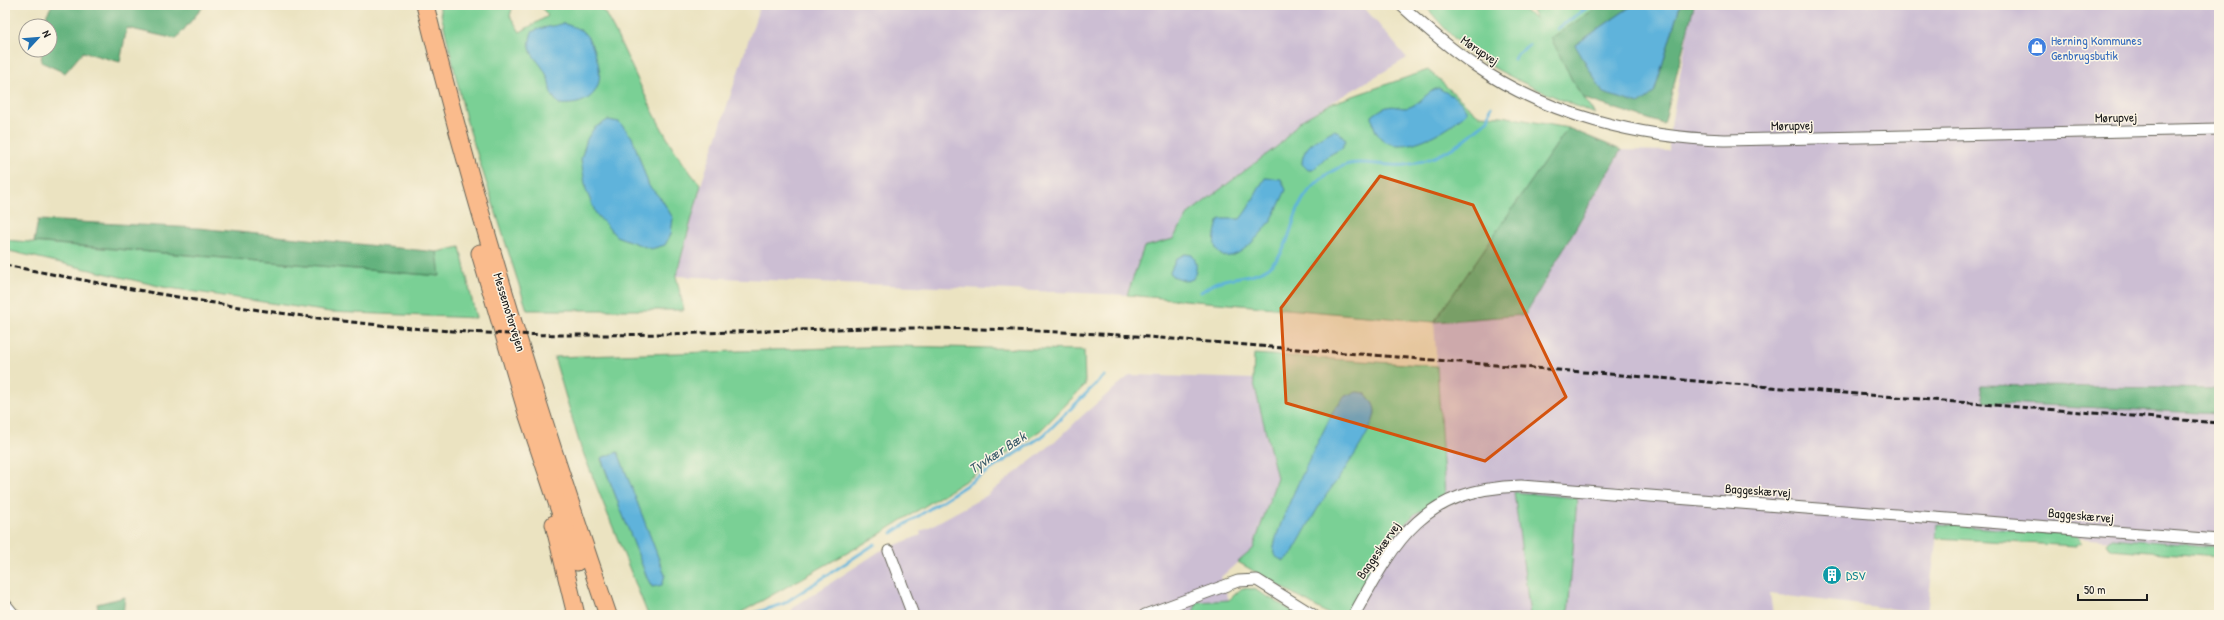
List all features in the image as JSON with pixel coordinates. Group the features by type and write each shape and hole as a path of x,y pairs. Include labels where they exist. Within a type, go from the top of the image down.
{"highway":[{"name":"Messemotorvejen","path":"416,5 435,85 478,249 527,413 595,615"},
{"name":"Messemotorvejen","path":"425,5 490,246 552,448 608,615"},
{"path":"527,413 576,615"},
{"path":"552,448 618,615"}],"street":[{"name":"Mørupvej","path":"1401,5 1430,32 1477,67 1516,89 1559,108 1609,124 1684,138 1745,140 2219,128"},
{"name":"Baggeskærvej","path":"1354,615 1379,568 1398,541 1422,516 1452,498 1492,486 1521,486 2219,540"},
{"path":"890,550 913,615"},
{"path":"1145,615 1238,581 1258,580 1313,615"},
{"path":"5,604 14,615"}],"highlighted area":[{"path":"1380,176 1473,205 1566,397 1485,461 1286,403 1281,308"}],"shaded area":[{"path":"760,5 1362,5 1407,58 1300,121 1279,145 1189,213 1173,239 1144,247 1127,295 676,276 701,185"},
{"path":"1694,5 2219,5 2219,550 1938,526 1927,613 1770,594 1773,615 1352,615 1390,539 1415,514 1445,496 1434,322 1525,315 1621,150 1669,151 1669,136 1692,8"},
{"path":"1130,375 1253,379 1277,478 1253,549 1221,577 1229,600 1223,615 788,615 795,606 880,551 921,535 920,532 986,496 1056,441 1083,415"}],"green space":[{"path":"52,5 202,5 202,8 176,39 127,28 120,62 83,52 65,73 41,62 41,58 58,58 58,18 46,18"},
{"path":"439,5 513,5 510,16 520,32 548,16 540,5 596,5 605,13 660,125 672,146 701,185 676,276 684,310 527,310 466,119"},
{"path":"1425,5 1517,5 1537,20 1529,5 1601,5 1552,38 1574,84 1595,114 1497,70 1476,57 1452,36"},
{"path":"1601,5 1633,5 1575,45 1654,93 1680,5 1694,5 1664,124 1585,99 1574,84 1551,38"},
{"path":"1428,70 1478,115 1502,116 1568,128 1434,322 1127,295 1144,247 1173,239 1189,213 1279,145 1300,121 1330,104"},
{"path":"1568,128 1621,150 1525,315 1434,322"},
{"path":"38,220 198,228 437,252 440,276 34,242"},
{"path":"5,240 439,276 437,252 460,247 476,318 330,312 163,287 5,250"},
{"path":"893,346 1084,350 1085,385 1041,430 973,476 872,539 740,613 741,615 648,615 580,445 554,357","holes":["618,452 652,587 601,459"]},
{"path":"1254,354 1437,366 1445,496 1415,514 1390,539 1348,615 1330,615 1238,562 1253,549 1277,478 1253,379"},
{"path":"1980,385 2219,389 2219,414 1984,402"},
{"path":"1514,492 1577,498 1568,615 1530,615"},
{"path":"1937,524 2072,535 2077,536 2081,543 2076,546 1936,538"},
{"path":"2111,538 2219,547 2219,557 2110,549 2106,543"},
{"path":"1242,588 1254,589 1300,615 1192,615 1197,602 1229,600"},
{"path":"125,597 123,615 99,615 97,604"}],"water":[{"path":"1633,5 1680,5 1654,93 1639,104 1603,93 1575,45"},
{"path":"563,23 578,29 585,34 596,56 600,77 598,86 594,93 580,102 571,104 559,104 552,95 546,74 533,55 530,46 532,32"},
{"path":"1438,88 1451,95 1465,107 1467,112 1457,121 1428,138 1413,143 1398,145 1386,142 1377,133 1372,116 1380,110 1391,106 1407,108"},
{"path":"608,120 619,122 632,137 649,186 662,200 673,218 671,234 665,245 651,249 616,236 596,214 586,190 581,159 587,139 594,128"},
{"path":"1334,130 1339,132 1346,140 1342,148 1326,157 1313,170 1308,170 1302,164 1303,157 1308,147"},
{"path":"1265,178 1281,179 1286,190 1272,218 1258,236 1239,253 1232,256 1220,254 1215,247 1215,235 1218,222 1220,219 1240,219"},
{"path":"1185,254 1192,255 1196,267 1193,279 1187,281 1172,276 1170,272 1177,258"},
{"path":"1357,392 1365,393 1372,401 1374,406 1375,412 1369,430 1363,442 1322,501 1291,555 1284,561 1274,554 1274,544 1298,482 1335,408 1345,396"},
{"path":"618,452 665,575 662,585 652,587 647,578 601,458"}],"waterway":[{"name":"Tyvkær Bæk","path":"1557,29 1591,5"},
{"name":"Tyvkær Bæk","path":"1514,59 1518,53 1529,45"},
{"name":"Tyvkær Bæk","path":"1201,292 1217,282 1263,271 1275,262 1283,250 1303,199 1314,185 1335,169 1357,163 1405,165 1435,157 1453,148 1483,124 1488,119 1491,107"},
{"name":"Tyvkær Bæk","path":"892,533 1044,435 1104,376"},
{"name":"Tyvkær Bæk","path":"748,615 783,604 875,544"}],"railway":[{"path":"5,265 120,287 235,306 293,315 410,328 468,332 559,335 908,328 1021,330 1135,336 2219,423"}],"place":[{"name":"Herning Kommunes Genbrugsbutik","path":"2037,47"},
{"name":"DSV","path":"1832,575"}]}
